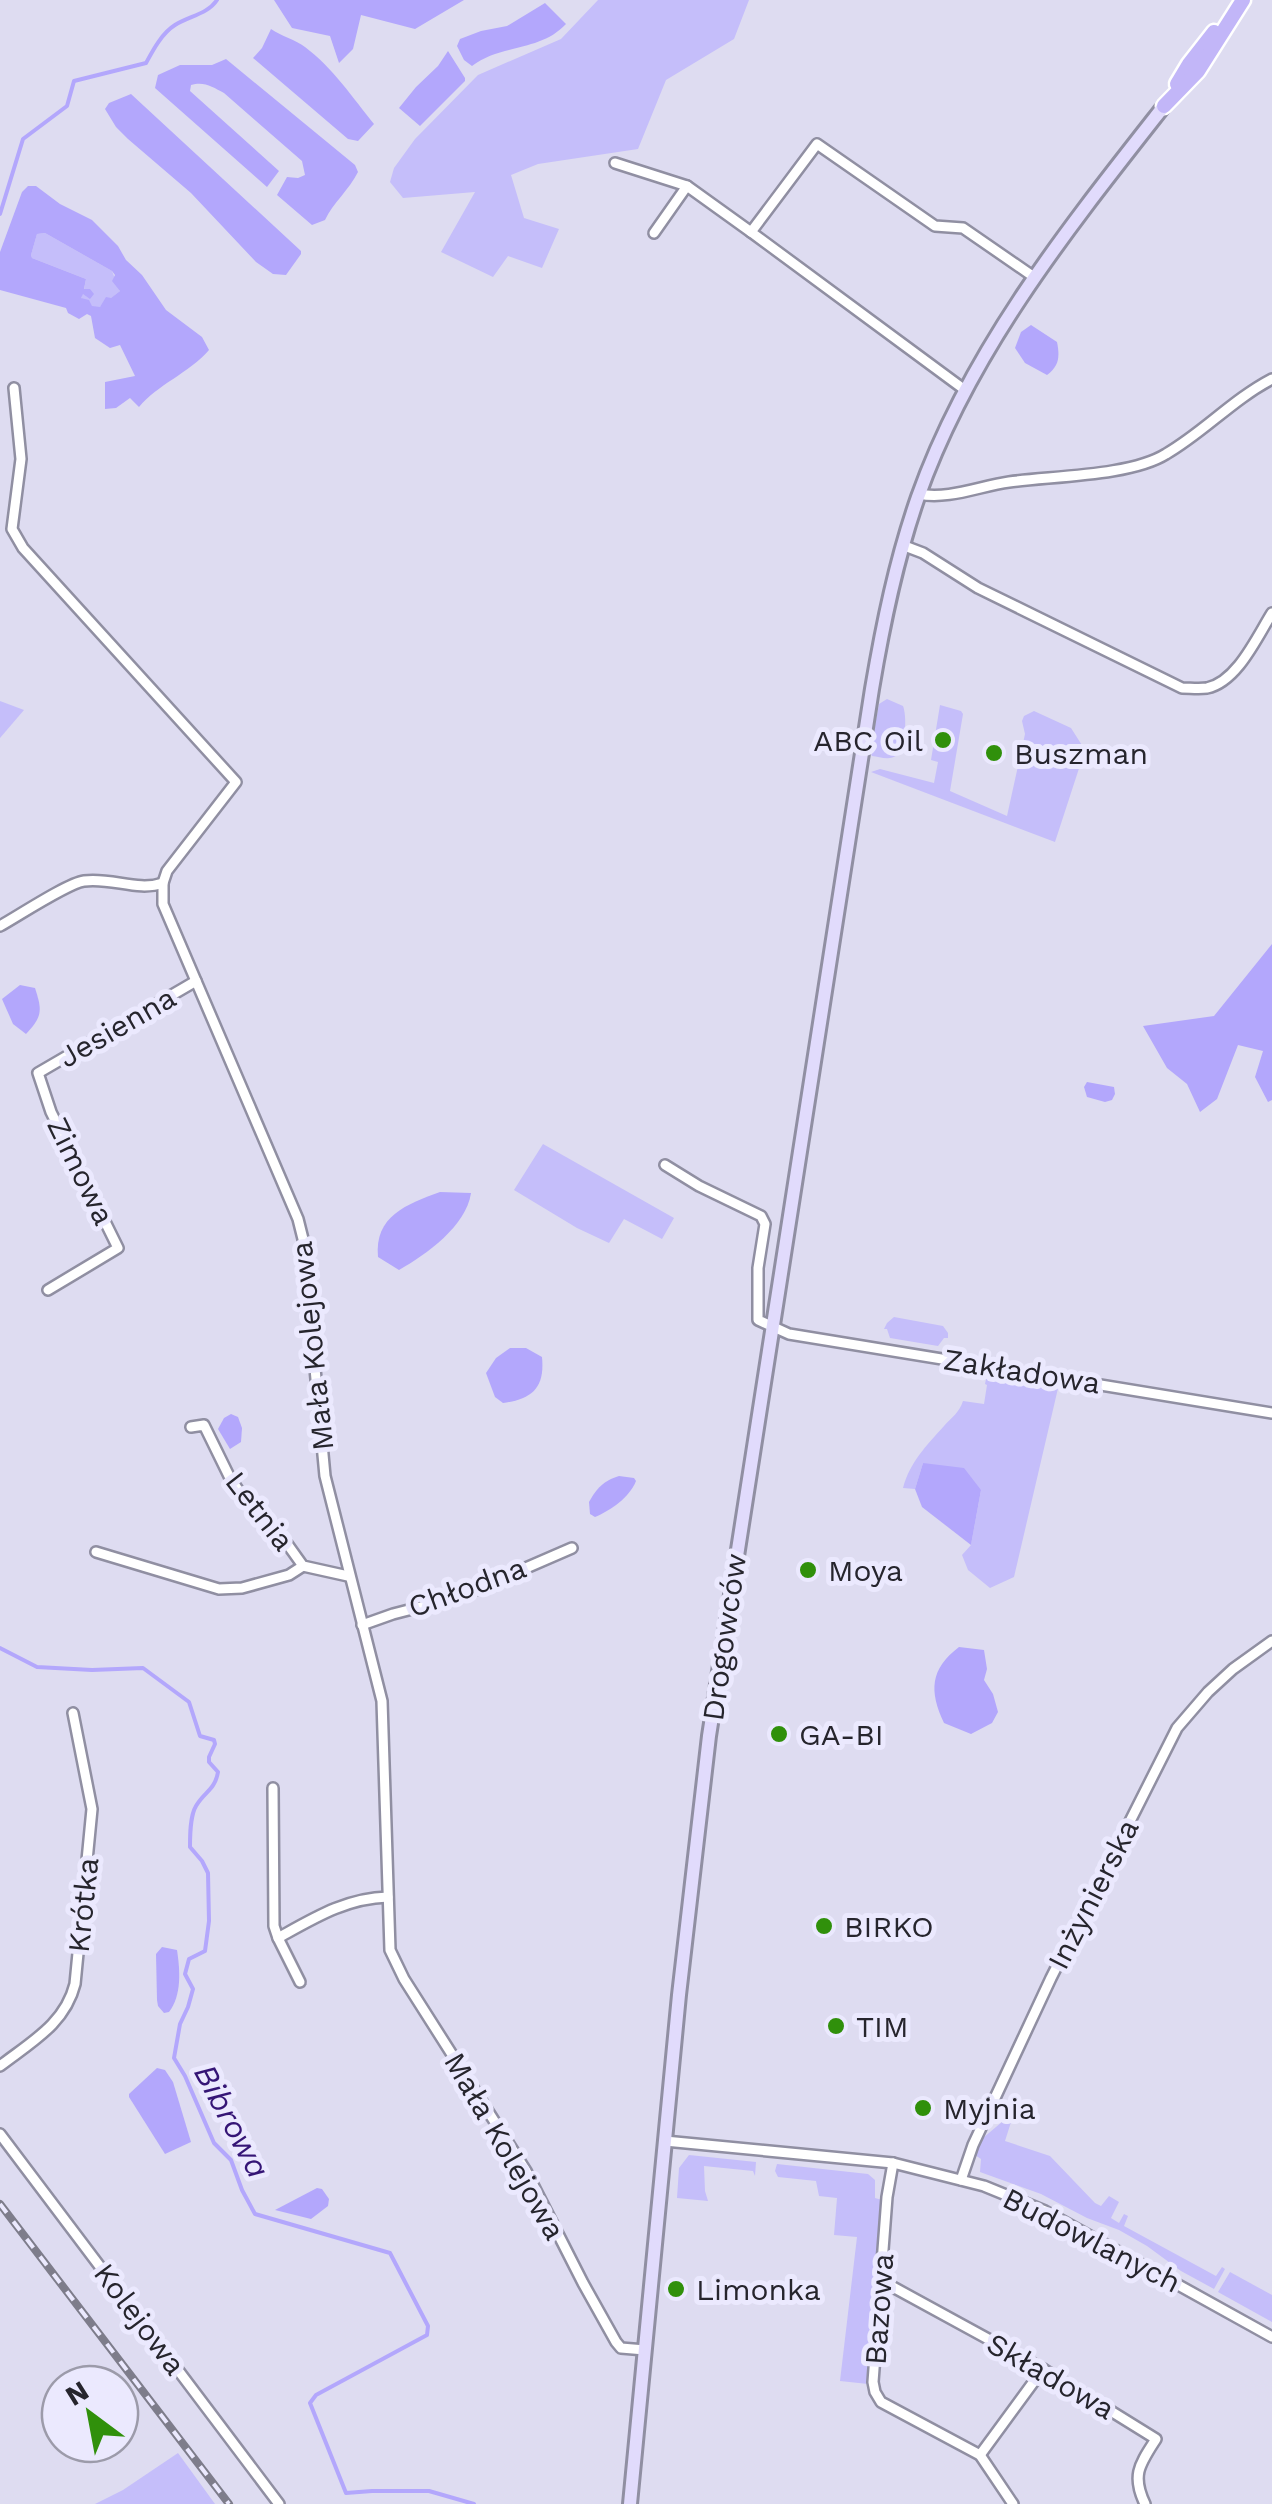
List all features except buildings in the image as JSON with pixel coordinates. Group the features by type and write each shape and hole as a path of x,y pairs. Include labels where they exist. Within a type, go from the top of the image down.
{"main road":[{"path":"1164,106 1234,0"},
{"path":"1164,106 1202,65 1243,0"},
{"name":"Drogowców","path":"630,2504 679,1995 709,1736 880,642 902,545 919,494 965,390 992,340 1034,278 1164,106"}],"street":[{"path":"751,232 817,144 935,226 962,228 1034,278"},
{"path":"616,162 687,186 965,390"},
{"path":"654,234 687,186"},
{"path":"919,494 933,497 1151,462 1242,396 1272,380"},
{"path":"0,926 83,881 125,882 140,888 163,883 166,871 236,782 24,548 12,528 20,459 14,388"},
{"path":"902,545 923,552 978,588 1182,688 1208,688 1222,682 1236,670 1272,613"},
{"name":"Mała Kolejowa","path":"163,883 163,904 304,1239 325,1476 382,1702 390,1950 395,1964 526,2170 616,2342 621,2348 646,2350"},
{"name":"Jesienna","path":"38,1073 196,980"},
{"name":"Zimowa","path":"38,1073 51,1112 118,1248 48,1290"},
{"path":"666,1166 764,1219 758,1268 758,1320 772,1326"},
{"name":"Zakładowa","path":"772,1326 789,1334 1272,1414"},
{"name":"Letnia","path":"190,1428 204,1424 246,1502 288,1545 302,1566 348,1576"},
{"name":"Chłodna","path":"362,1625 459,1597 572,1548"},
{"path":"96,1552 219,1589 242,1588 289,1575 302,1566"},
{"name":"Inżynierska","path":"961,2180 1018,2046 1177,1728 1220,1680 1272,1641"},
{"name":"Krótka","path":"0,2066 60,2018 75,1984 92,1810 74,1713"},
{"path":"272,1788 274,1926 300,1982"},
{"path":"278,1938 335,1907 371,1897 388,1897"},
{"name":"Kolejowa","path":"0,2134 279,2504"},
{"name":"Budowlanych","path":"665,2140 893,2163 1003,2192 1045,2211 1272,2336"},
{"name":"Bazowa","path":"893,2163 875,2392 881,2402 980,2455 1013,2504"},
{"name":"Składowa","path":"882,2281 1043,2370 1156,2439 1138,2471 1144,2504"},
{"path":"980,2455 1043,2370"}],"shaded area":[{"path":"274,0 464,0 415,29 361,15 353,49 339,63 330,36 292,28"},
{"path":"598,0 749,0 734,39 666,80 638,149 538,164 511,175 524,218 559,229 542,268 508,256 493,277 441,252 475,192 403,198 390,182 394,168 415,139 478,75 561,39"},
{"path":"545,3 566,24 556,33 472,66 464,60 457,46 460,39 507,26"},
{"path":"271,29 315,55 374,124 358,141 348,139 253,58"},
{"path":"448,51 465,81 420,126 399,108"},
{"path":"226,59 355,165 358,172 325,220 312,225 277,195 287,177 305,175 302,161 224,93 200,84 191,85 190,91 279,171 267,187 155,88 158,75 180,65 212,65"},
{"path":"131,94 301,251 286,275 273,274 256,262 191,193 116,127 105,109 109,103"},
{"path":"28,186 36,186 92,220 142,275 166,310 202,337 209,350 139,407 130,398 116,408 105,409 105,382 135,376 120,345 110,348 95,338 91,316 87,314 79,319 66,308 0,290 0,252 22,192","holes":["45,233 112,271 112,281 120,291 106,297 100,307 92,306 89,300 81,298 83,294 90,299 94,294 84,289 86,279 32,258 37,234"]},
{"path":"45,233 112,271 120,291 100,307 94,308 81,298 87,291 86,279 32,258 37,234"},
{"path":"1031,325 1057,342 1058,361 1047,375 1025,363 1015,348 1021,332"},
{"path":"887,699 903,706 905,724 900,751 888,758 872,756 870,752 879,704"},
{"path":"0,701 24,710 0,738"},
{"path":"940,705 963,714 950,791 1007,816 1025,734 1024,716 1034,711 1071,728 1085,750 1055,842 871,772 880,769 934,783 938,762 931,760"},
{"path":"1272,944 1272,1100 1268,1102 1255,1077 1263,1051 1238,1045 1217,1099 1200,1112 1187,1084 1167,1068 1143,1026 1214,1016"},
{"path":"20,985 35,988 40,1007 36,1022 26,1034 13,1024 2,999"},
{"path":"1087,1082 1114,1087 1112,1100 1087,1097"},
{"path":"543,1144 674,1218 662,1239 624,1219 609,1243 514,1190"},
{"path":"440,1192 471,1193 453,1228 399,1270 378,1257 381,1231 387,1222 405,1207"},
{"path":"894,1317 943,1326 948,1338 938,1346 890,1338 884,1329"},
{"path":"510,1348 526,1348 542,1357 541,1377 529,1395 503,1403 495,1397 486,1373 496,1358"},
{"path":"997,1373 1059,1384 1014,1577 990,1588 968,1570 962,1555 971,1545 981,1490 923,1463 915,1489 903,1488 919,1455 963,1401 984,1404 986,1379"},
{"path":"231,1414 238,1417 242,1428 241,1442 230,1449 218,1429"},
{"path":"923,1463 964,1468 981,1490 971,1545 922,1507 915,1489"},
{"path":"619,1476 636,1481 629,1493 601,1514 590,1514 589,1502 595,1493"},
{"path":"959,1647 984,1650 984,1680 998,1712 992,1723 971,1734 944,1723 936,1701 938,1672"},
{"path":"162,1947 177,1950 179,1974 176,1998 169,2012 164,2013 157,2000 156,1954"},
{"path":"157,2068 165,2070 173,2082 191,2142 165,2154 129,2097"},
{"path":"1009,2116 1012,2119 1005,2141 1050,2156 1095,2203 1101,2206 1109,2196 1119,2202 1111,2218 1119,2223 1124,2214 1128,2216 1124,2226 1216,2276 1222,2267 1225,2269 1214,2289 1119,2230 1041,2194 980,2172 981,2159 975,2155 983,2138"},
{"path":"689,2155 756,2162 755,2176 753,2171 704,2166 708,2201 677,2198 679,2168"},
{"path":"777,2164 868,2174 875,2180 875,2198 882,2200 868,2384 840,2381 857,2237 834,2235 837,2198 819,2196 816,2181 778,2177"},
{"path":"317,2188 329,2199 328,2206 311,2219 275,2210"},
{"path":"1230,2272 1272,2295 1272,2322 1218,2292"},
{"path":"178,2453 215,2504 95,2504 123,2490"}],"waterway":[{"name":"Bibrowa","path":"0,214 23,139 67,106 74,81 146,63 170,28 203,12 217,0"},
{"name":"Bibrowa","path":"0,1648 37,1667 143,1668 189,1702 200,1736 214,1740 209,1762 218,1772 217,1778 194,1810 190,1837 190,1847 208,1873 209,1921 205,1951 189,1959 185,1974 193,1989 180,2024 174,2058 214,2143 231,2160 255,2214 390,2253 428,2326 427,2335 316,2395 310,2403 346,2493 429,2491 474,2504"}],"railway":[{"path":"0,2204 229,2504"}],"place":[{"name":"ABC Oil","path":"943,740"},
{"name":"Buszman","path":"994,753"},
{"name":"Moya","path":"808,1570"},
{"name":"GA-BI","path":"779,1734"},
{"name":"BIRKO","path":"824,1926"},
{"name":"TIM","path":"836,2026"},
{"name":"Myjnia","path":"923,2108"},
{"name":"Limonka","path":"676,2289"}]}
